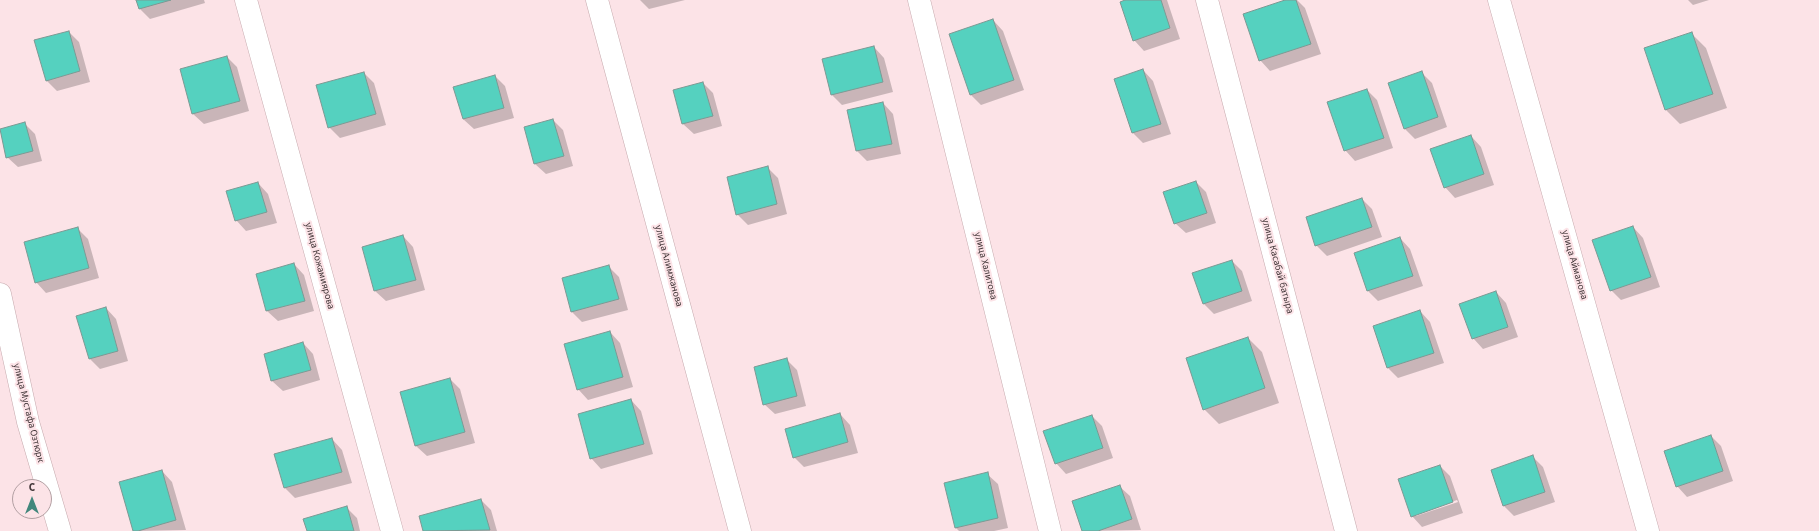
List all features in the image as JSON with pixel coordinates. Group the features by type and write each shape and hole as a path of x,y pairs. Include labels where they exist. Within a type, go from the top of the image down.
{"street":[{"name":"улица Кожамиярова","path":"246,0 392,531"},
{"name":"улица Алимжанова","path":"597,0 740,531"},
{"name":"улица Халитова","path":"919,0 1050,531"},
{"name":"улица Касабай батыра","path":"1207,0 1346,531"},
{"name":"улица Айманова","path":"1498,0 1648,531"},
{"name":"улица Мустафа Озтюрк","path":"0,294 28,422 60,531"}],"building":[{"path":"136,0 171,0 139,9"},
{"path":"1125,0 1161,0 1170,28 1133,41 1120,2"},
{"path":"1285,0 1296,0 1311,44 1259,61 1243,14"},
{"path":"993,19 1014,80 970,95 949,34"},
{"path":"69,31 80,71 46,81 34,40"},
{"path":"1692,32 1713,94 1665,110 1644,48"},
{"path":"874,46 883,82 831,95 822,59"},
{"path":"227,56 240,101 192,114 180,69"},
{"path":"1143,69 1161,124 1132,133 1114,79"},
{"path":"1422,71 1438,117 1404,129 1388,83"},
{"path":"364,72 376,114 328,128 316,85"},
{"path":"495,75 504,108 463,119 453,87"},
{"path":"703,82 713,116 682,124 673,90"},
{"path":"1367,89 1384,138 1344,151 1327,102"},
{"path":"883,102 892,144 856,151 847,110"},
{"path":"553,119 564,156 534,164 524,127"},
{"path":"25,122 33,151 6,158 0,129"},
{"path":"1471,135 1484,174 1444,188 1430,149"},
{"path":"768,166 777,204 736,215 727,177"},
{"path":"1196,181 1207,213 1174,224 1163,192"},
{"path":"258,182 267,212 235,221 226,191"},
{"path":"1362,198 1372,227 1315,246 1306,217"},
{"path":"1633,226 1651,277 1610,291 1592,240"},
{"path":"78,227 89,268 35,283 24,242"},
{"path":"403,235 416,280 374,291 362,247"},
{"path":"1400,237 1413,276 1367,291 1354,253"},
{"path":"1232,260 1242,291 1203,304 1192,273"},
{"path":"294,263 305,301 266,311 256,274"},
{"path":"609,265 619,299 571,312 562,278"},
{"path":"1496,291 1508,327 1472,339 1459,304"},
{"path":"106,307 118,351 89,359 76,316"},
{"path":"1420,310 1434,353 1387,368 1373,326"},
{"path":"610,331 623,377 577,390 564,344"},
{"path":"1248,337 1265,388 1203,410 1186,358"},
{"path":"303,342 311,370 271,381 264,354"},
{"path":"787,358 797,396 763,405 754,367"},
{"path":"450,378 465,432 415,446 400,392"},
{"path":"631,399 644,444 590,459 578,414"},
{"path":"840,413 848,442 793,458 785,429"},
{"path":"1092,415 1103,448 1055,464 1043,431"},
{"path":"1711,435 1723,471 1676,487 1664,451"},
{"path":"332,438 342,472 284,488 274,454"},
{"path":"1533,455 1545,492 1503,506 1491,470"},
{"path":"1440,465 1453,502 1411,517 1398,479"},
{"path":"162,470 176,520 138,531 133,531 119,482"},
{"path":"988,472 998,518 955,528 944,483"},
{"path":"1120,485 1132,519 1098,531 1082,531 1072,501"},
{"path":"481,499 490,530 423,531 419,516"},
{"path":"347,506 354,531 307,531 303,519"}]}
